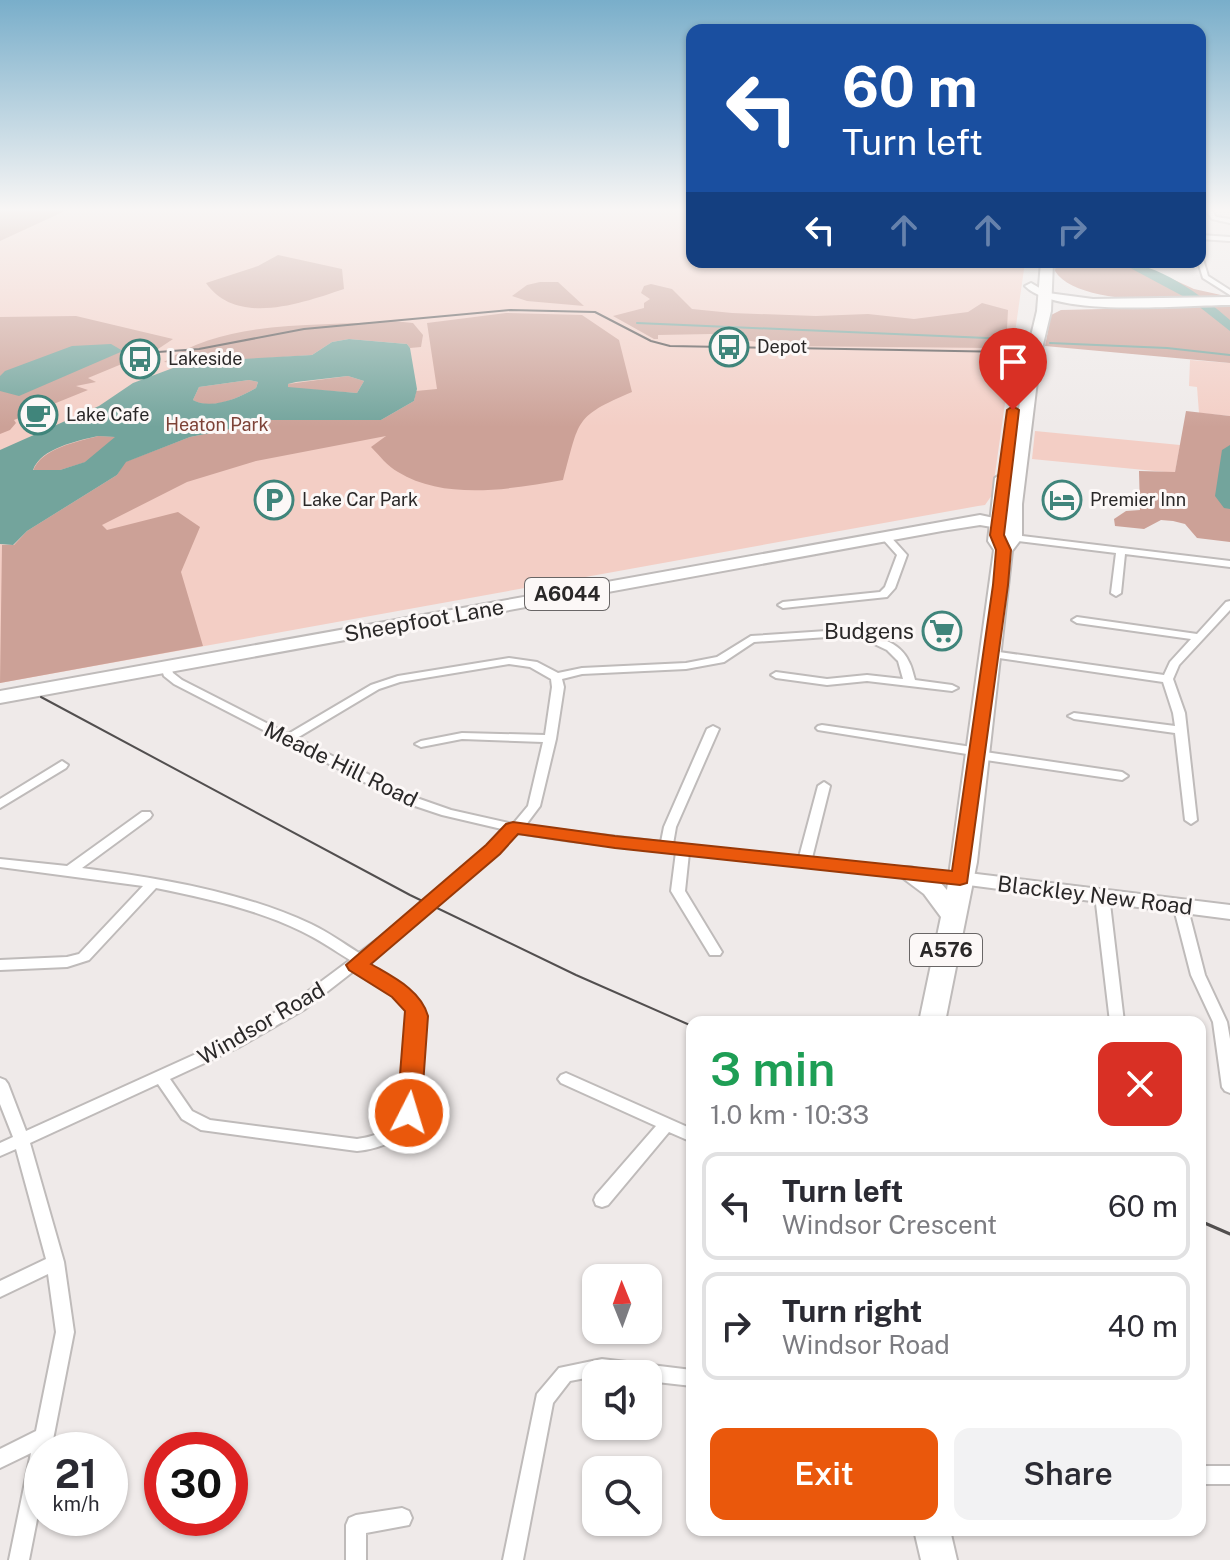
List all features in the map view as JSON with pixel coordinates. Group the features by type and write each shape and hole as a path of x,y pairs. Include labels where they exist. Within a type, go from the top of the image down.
{"highway":[{"name":"A576","path":"1032,282 1040,304"},
{"name":"A576","path":"933,1016 960,878 979,754 1013,461 1044,282"},
{"path":"908,873 933,888 953,915"},
{"path":"933,1536 939,1560"}],"main road":[{"path":"1059,282 1093,300"},
{"path":"1040,304 1060,305 1093,300 1198,304 1229,299"},
{"name":"Sheepfoot Lane","path":"942,526 979,515 1008,501"},
{"name":"Sheepfoot Lane","path":"0,697 942,526 980,520 1005,537"},
{"name":"Sheepfoot Lane","path":"942,526 965,526 1005,537"}],"street":[{"path":"1226,284 1229,299"},
{"path":"783,605 883,595 890,588 902,555 885,536"},
{"path":"1005,537 1230,564"},
{"path":"1116,593 1121,551"},
{"path":"1191,820 1179,713 1168,679 1174,664 1230,604"},
{"path":"1077,620 1199,637"},
{"path":"288,739 375,687 398,679 509,661 533,664 556,677 582,671 686,666 720,660 751,639 842,633 871,638 891,648 903,660 910,683"},
{"path":"992,654 1168,679"},
{"name":"Meade Hill Road","path":"166,667 168,674 178,682 407,799 513,828 666,848 960,878"},
{"path":"776,675 827,682 867,678 952,688"},
{"name":"Windsor Road","path":"0,1150 162,1078 274,1020 360,963 493,850 534,806 550,739 558,687 556,677"},
{"path":"1074,716 1181,730"},
{"path":"822,728 1122,776"},
{"path":"666,848 670,827 713,729"},
{"path":"421,744 462,736 550,739"},
{"path":"0,804 62,765"},
{"path":"804,863 824,786"},
{"path":"70,870 146,815"},
{"path":"683,849 678,891 715,952"},
{"path":"0,863 153,883 242,904 301,925 399,991 415,1008 417,1016 409,1113 394,1133 369,1144 207,1126 187,1115 162,1078"},
{"name":"Blackley New Road","path":"960,878 1230,912"},
{"path":"0,965 67,962 84,957 153,883"},
{"path":"1102,895 1116,1016"},
{"path":"1180,905 1198,975 1220,1022 1230,1087"},
{"path":"566,1079 686,1133"},
{"path":"0,1084 22,1141 55,1262 65,1332 44,1432"},
{"path":"602,1200 666,1125"},
{"path":"0,1289 55,1262"},
{"path":"513,1560 544,1400 565,1374 602,1367 686,1377"},
{"path":"0,1459 24,1447"},
{"path":"1206,1475 1230,1475"},
{"path":"356,1560 356,1525 402,1518"},
{"path":"19,1560 24,1534"}],"green space":[{"name":"Heaton Park","path":"0,282 1022,282 992,495 985,505 0,683"},
{"path":"1190,360 1230,363 1230,416 1199,413 1197,387 1189,386"},
{"path":"1035,431 1180,445 1175,473 1032,459"}],"shaded area":[{"path":"343,282 344,289 290,305 252,308 219,296 206,283"},
{"path":"558,282 584,306 527,301 512,296 527,285"},
{"path":"1178,282 1194,289 1230,297 1136,299 1086,291 1067,283"},
{"path":"651,284 672,289 692,309 732,313 868,314 914,319 968,312 982,303 1008,310 1006,347 780,346 711,334 658,335 658,339 654,339 613,316 644,308 644,303 650,299 641,293 644,286"},
{"path":"1230,306 1230,363 1045,346 1051,315 1061,310"},
{"path":"506,313 582,315 619,340 632,392 599,408 582,423 563,480 501,489 436,487 398,472 384,461 371,447 386,436 256,461 187,482 102,525 107,530 178,512 200,527 181,572 203,646 0,683 2,545 14,545 27,531 117,475 125,462 190,437 260,420 381,420 414,401 416,391 437,389 427,323"},
{"path":"76,316 173,339 158,349 88,378 96,382 76,386 88,390 14,420 16,423 10,430 0,434 0,317"},
{"path":"393,321 413,323 423,335 421,347 349,339 332,342 312,355 182,364 164,362 189,348 245,331"},
{"path":"348,376 364,381 357,393 288,388 288,384"},
{"path":"249,380 258,382 256,388 233,399 216,404 193,400 199,387"},
{"path":"1186,411 1230,416 1230,542 1197,538 1185,524 1173,521 1161,520 1144,529 1115,526 1114,519 1126,511 1140,510 1139,471 1175,472"},
{"path":"98,436 116,437 86,462 60,470 33,471 37,463 52,451"}],"water":[{"path":"349,339 407,344 417,389 414,401 381,420 260,420 190,437 126,462 117,475 27,531 13,545 0,544 0,450 99,406 133,383 189,362 312,355 332,342","holes":["348,376 364,381 357,393 288,387 288,384 296,382","249,380 258,382 256,388 249,392 208,404 193,400 199,387","98,436 115,437 85,462 60,470 33,470 44,456 70,443"]},
{"path":"111,344 123,351 19,396 0,391 0,376 5,371 72,346"}],"building":[{"name":"Premier Inn","path":"1051,488 1075,490 1075,512 1048,509"}],"waterway":[{"path":"1165,282 1197,298 1230,327"},
{"path":"637,323 1010,339"},
{"path":"1050,343 1167,348 1230,355"},
{"path":"1230,450 1223,496 1230,504"}],"tram line":[{"path":"124,367 158,352 199,349 304,329 510,310 595,312 651,341 670,346 1010,352"},
{"path":"41,697 410,895 576,975 686,1023"},
{"path":"1206,1224 1230,1234"}],"place":[{"name":"Depot","path":"729,347"},
{"name":"Lakeside","path":"140,359"},
{"name":"Lake Cafe","path":"38,415"},
{"name":"Lake Car Park","path":"274,500"},
{"name":"Premier Inn","path":"1062,500"},
{"name":"Budgens","path":"942,631"}],"route":[{"path":"409,1113 417,1016 415,1008 399,991 357,965 493,850 513,828 615,842 960,878 965,862 1001,585 1003,550 997,535 1013,410"}]}
